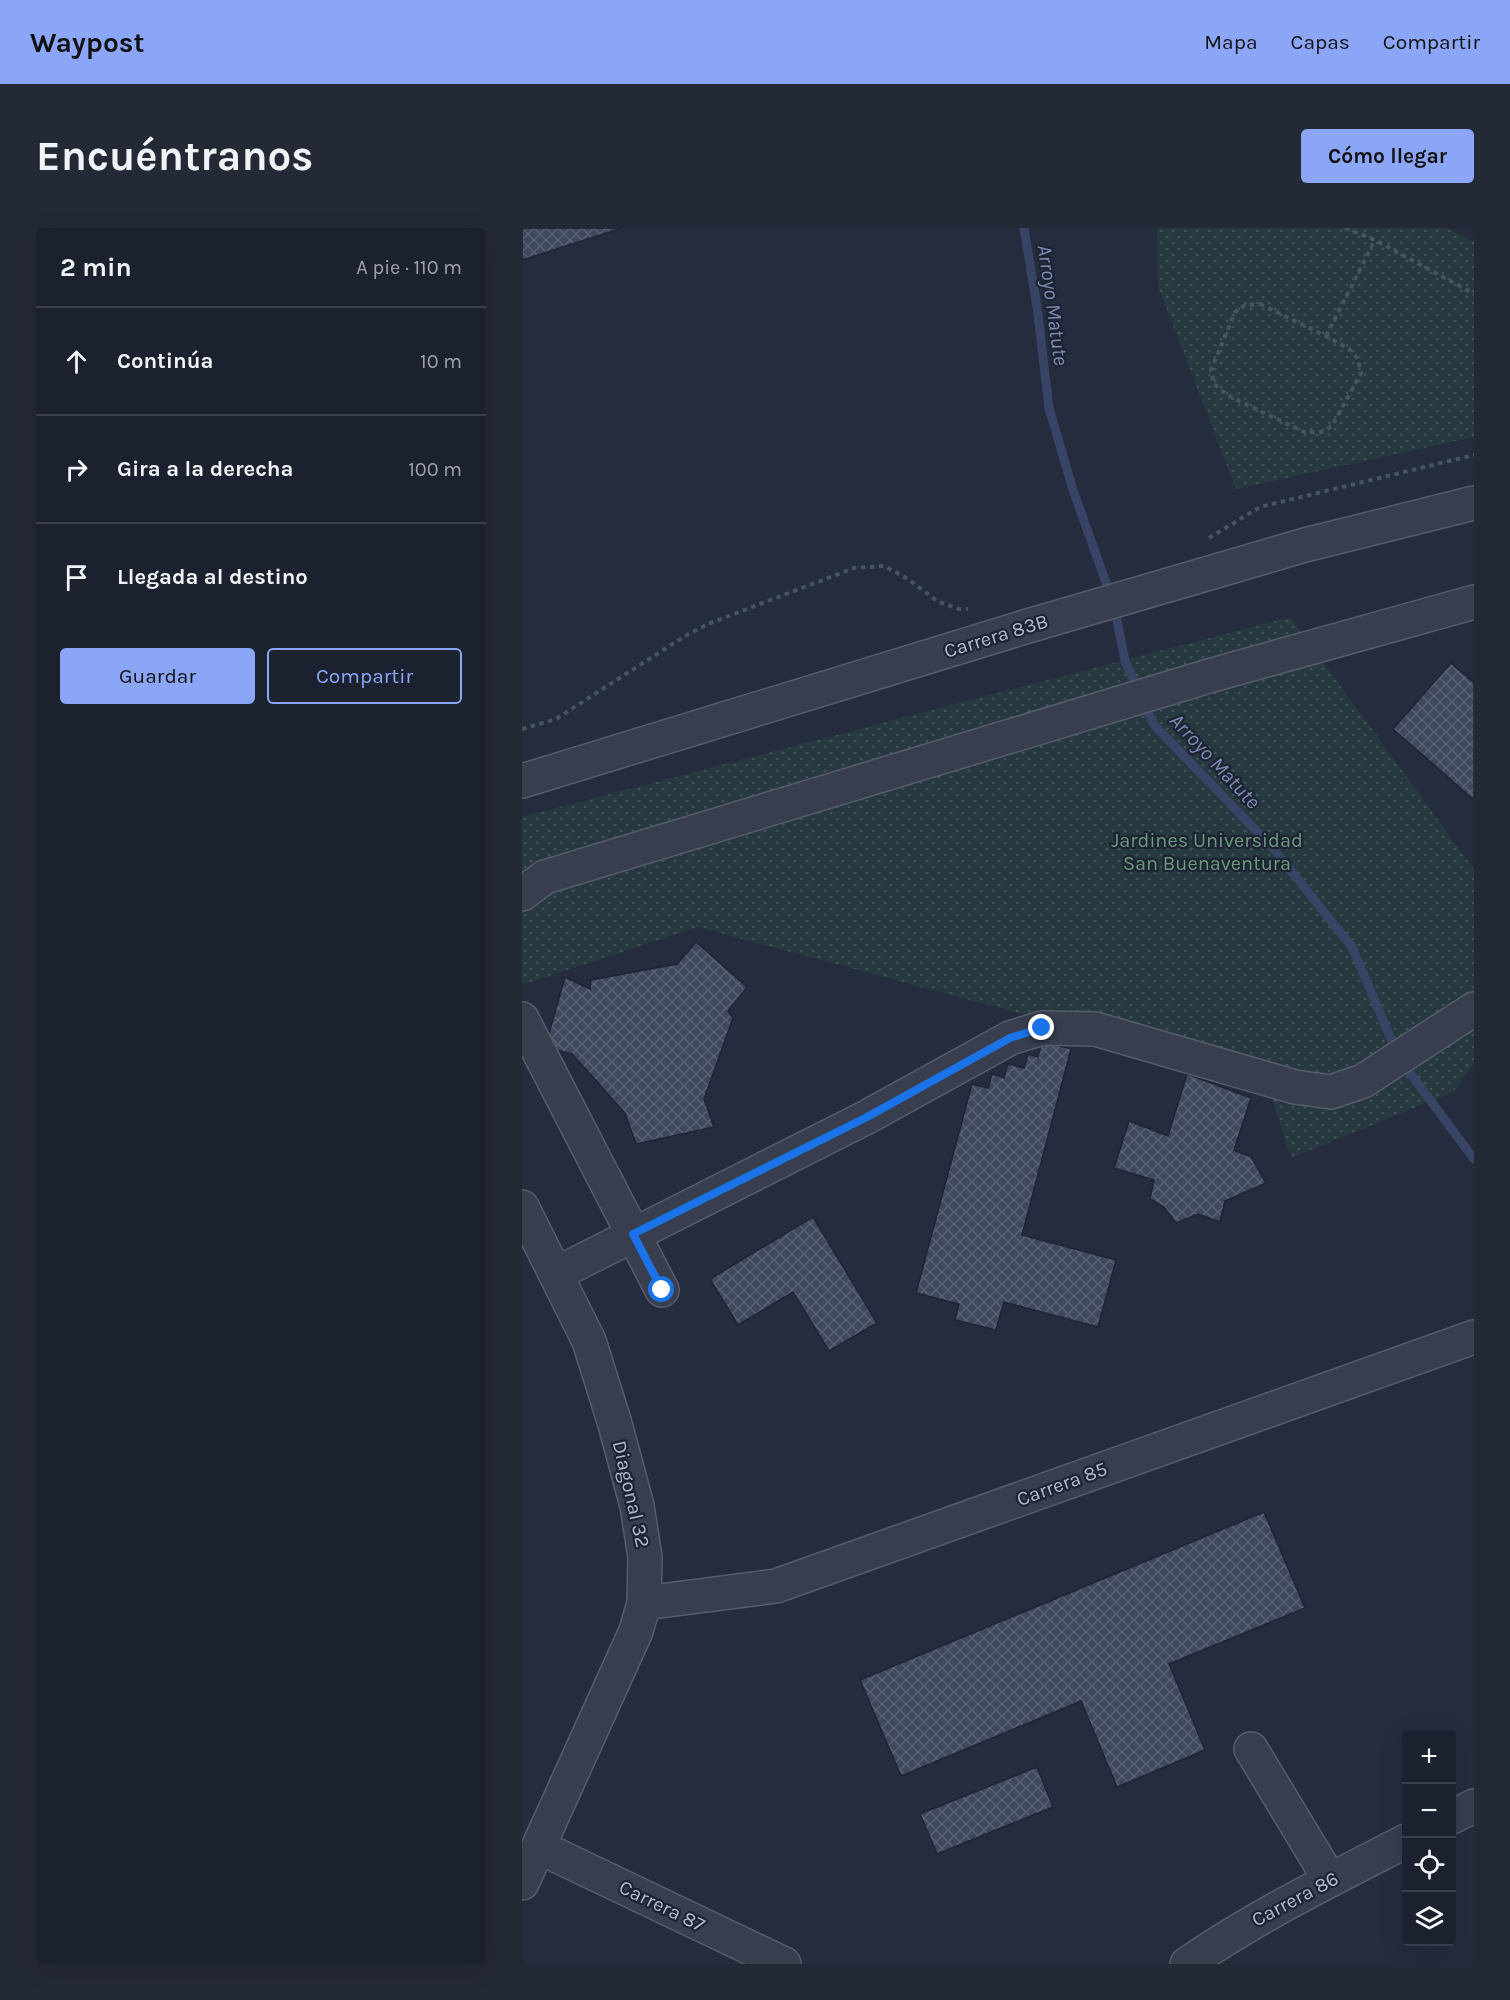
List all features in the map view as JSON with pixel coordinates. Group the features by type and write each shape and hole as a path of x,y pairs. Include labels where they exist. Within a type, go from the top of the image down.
{"street":[{"name":"Carrera 83B","path":"522,781 1028,626 1305,545 1474,503"},
{"path":"522,894 545,877 1209,676 1474,602"},
{"path":"556,1274 867,1117 1010,1038 1042,1028 1095,1029 1295,1087 1331,1092 1363,1081 1474,1009"},
{"path":"522,1019 662,1290"},
{"name":"Diagonal 32","path":"522,1883 636,1631 644,1603 645,1557 634,1496 615,1424 589,1341 523,1213"},
{"name":"Carrera 85","path":"644,1603 776,1586 1472,1342"},
{"path":"1251,1749 1330,1880"},
{"path":"1456,1815 1474,1806"},
{"name":"Carrera 86","path":"1188,1964 1266,1913 1402,1843"},
{"name":"Carrera 87","path":"539,1848 784,1964"}],"path":[{"path":"1344,228 1375,240 1474,294"},
{"path":"1326,336 1375,240"},
{"path":"1260,304 1326,336 1349,349 1358,359 1361,373 1332,426 1322,432 1304,432 1227,395 1214,384 1211,370 1235,312 1245,305 1260,304"},
{"path":"1200,543 1260,507 1474,455"},
{"path":"522,729 556,719 685,636 708,624 854,568 885,566 908,579 937,602 959,609 970,609"}],"green space":[{"path":"1157,228 1447,228 1474,242 1474,437 1236,489 1158,286"},
{"name":"Jardines Universidad San Buenaventura","path":"1290,617 1474,869 1474,1063 1453,1092 1291,1158 1266,1079 698,927 522,985 522,817"}],"building":[{"path":"522,228 622,228 522,260"},
{"path":"1451,663 1474,683 1474,800 1393,729"},
{"path":"696,942 747,987 728,1011 733,1018 704,1099 714,1127 636,1144 625,1113 572,1054 545,1047 565,977 590,989 591,980 677,964"},
{"path":"1042,1041 1071,1049 1022,1235 1116,1260 1098,1327 1004,1302 996,1330 955,1320 959,1304 916,1293 972,1084 988,1088 992,1074 1004,1078 1008,1064 1024,1068 1028,1054 1038,1057"},
{"path":"1187,1074 1251,1098 1234,1150 1251,1157 1266,1183 1225,1201 1220,1222 1198,1214 1176,1223 1164,1207 1150,1199 1154,1180 1114,1168 1129,1121 1168,1136"},
{"path":"813,1217 877,1323 829,1351 793,1292 738,1325 710,1279"},
{"path":"1264,1512 1305,1608 1169,1664 1205,1750 1117,1787 1081,1701 901,1776 860,1680"},
{"path":"1037,1767 1053,1807 937,1854 920,1814"}],"waterway":[{"name":"Arroyo Matute","path":"1024,228 1037,307 1049,408 1073,490 1114,605 1125,661 1154,725 1272,847 1352,947 1399,1058 1474,1159"}],"route":[{"path":"662,1290 633,1234 867,1117 1010,1038 1042,1028"}]}
